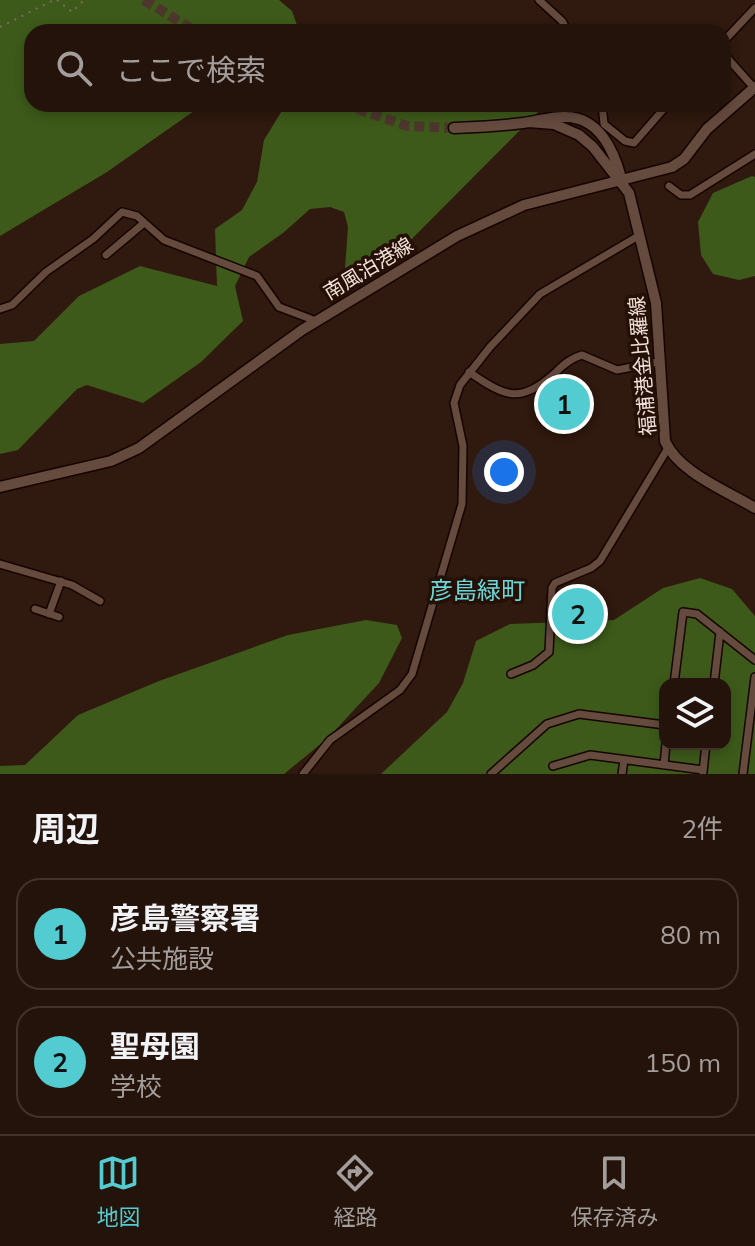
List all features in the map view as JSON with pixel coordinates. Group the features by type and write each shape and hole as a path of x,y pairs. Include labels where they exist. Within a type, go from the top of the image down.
{"main road":[{"name":"南風泊港線","path":"731,108 755,88"},
{"name":"南風泊港線","path":"0,487 111,461 139,448 316,321 436,247 515,208 664,170 679,163 707,129 727,112"},
{"name":"福浦港金比羅線","path":"454,128 571,117 588,123 599,132 613,154 633,204 656,303 663,430 668,448 689,469 755,508"}],"street":[{"path":"539,0 564,24"},
{"path":"731,34 755,8"},
{"path":"731,62 755,88"},
{"path":"603,112 604,124 625,141 634,143 661,112"},
{"path":"669,186 681,195 690,195 755,154"},
{"path":"0,309 12,305 46,272 92,240 122,212 137,216 164,240 257,276 279,307 316,321"},
{"path":"106,255 144,223"},
{"path":"303,774 330,740 400,690 412,674 462,504 463,446 454,403 460,385 540,294 640,235"},
{"path":"469,372 505,393 515,395 533,390 572,358 582,355 617,370 658,362"},
{"path":"511,674 533,665 549,652 552,588 555,583 600,561 668,448"},
{"path":"0,564 61,581 100,601"},
{"path":"49,614 61,581"},
{"path":"35,609 59,617"},
{"path":"675,678 683,612 697,614 755,660"},
{"path":"715,678 720,632"},
{"path":"743,774 755,677"},
{"path":"491,774 547,724 579,714 659,724"},
{"path":"664,765 665,750"},
{"path":"553,766 590,755 703,772 705,750"},
{"path":"622,774 624,760"}],"path":[{"path":"0,27 56,0 72,12 84,0"}],"green space":[{"path":"0,0 279,0 292,11 297,24 24,24 24,112 193,112 107,172 0,236"},
{"path":"281,112 538,112 381,270 361,277 345,268 348,227 344,212 330,207 310,209 249,257 235,286 243,321 201,362 143,403 87,385 77,389 18,450 0,454 0,344 34,341 79,296 140,266 217,286 215,229 242,210 257,182 264,140"},
{"path":"755,177 755,276 739,280 713,274 701,255 698,222 713,193"},
{"path":"700,578 732,589 755,616 755,774 381,774 447,712 463,683 476,641 510,624 614,620 663,588"},
{"path":"366,620 397,625 402,638 379,683 328,738 284,774 0,774 0,766 25,765 78,715 159,681 288,635"}],"tunnel":[{"path":"144,0 184,24"},
{"path":"366,112 407,126 454,128"}],"place":[{"name":"彦島警察署","path":"564,404"},
{"name":"聖母園","path":"578,614"}],"district":[{"name":"彦島緑町","path":"477,590"}]}
